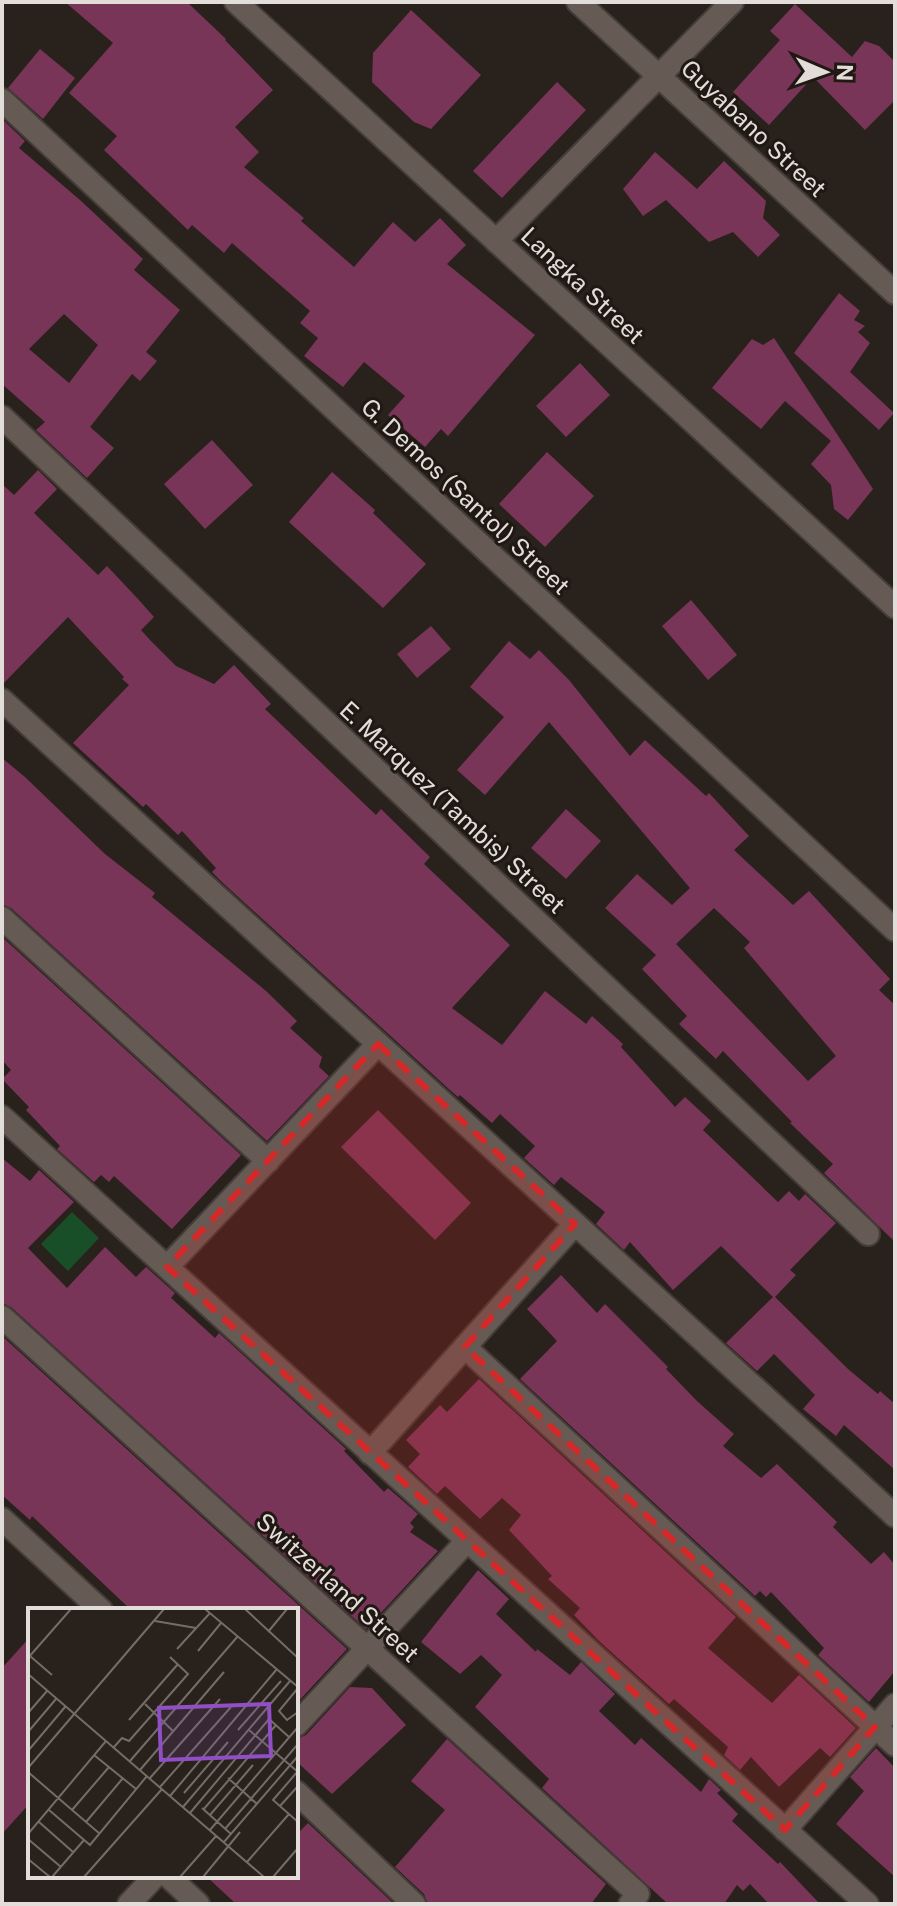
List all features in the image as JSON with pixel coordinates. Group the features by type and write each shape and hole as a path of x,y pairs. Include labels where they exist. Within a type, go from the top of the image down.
{"street":[{"name":"Langka Street","path":"236,2 895,607"},
{"name":"Guyabano Street","path":"578,2 895,293"},
{"path":"496,241 732,2"},
{"name":"G. Demos (Santol) Street","path":"2,100 895,930"},
{"name":"E. Marquez (Tambis) Street","path":"2,417 868,1234"},
{"path":"2,700 895,1516"},
{"path":"2,918 268,1161"},
{"path":"167,1267 378,1044"},
{"path":"2,1117 867,1904"},
{"path":"370,1453 575,1224"},
{"name":"Switzerland Street","path":"2,1317 367,1649 634,1899"},
{"path":"465,1347 895,1745"},
{"path":"2,1519 99,1608"},
{"path":"298,1723 467,1541"},
{"path":"785,1830 895,1705"},
{"path":"298,1794 414,1904"},
{"path":"129,1904 153,1878"},
{"path":"170,1878 198,1904"}],"highlighted area":[{"path":"378,1044 575,1224 465,1347 875,1727 785,1830 167,1267"}],"green space":[{"path":"72,1212 99,1238 68,1271 41,1244"}],"building":[{"path":"65,2 187,2 273,90 235,127 259,152 244,167 304,218 301,221 354,267 393,222 415,242 440,218 466,245 447,264 535,335 448,436 441,429 425,447 388,415 405,396 364,362 343,387 304,356 318,338 300,323 310,311 232,243 224,253 192,225 188,230 104,150 117,136 69,93 113,43"},
{"path":"795,4 852,57 865,41 879,46 895,62 895,100 865,130 813,77 769,125 733,92 780,40 770,31"},
{"path":"411,10 481,75 431,129 414,122 372,82 373,53"},
{"path":"40,49 75,78 43,119 8,88"},
{"path":"557,82 586,110 502,198 473,171"},
{"path":"2,119 25,141 19,148 143,259 134,270 180,310 146,352 157,361 140,381 132,374 90,427 114,448 87,478 36,430 45,422 2,384","holes":["64,314 98,345 69,383 29,349"]},
{"path":"655,152 697,189 724,161 766,201 763,218 780,235 758,257 733,232 709,242 666,200 643,216 623,189"},
{"path":"839,293 860,311 854,320 865,326 858,332 870,343 850,372 894,413 879,430 794,353"},
{"path":"774,338 873,489 848,520 834,509 831,485 811,464 831,441 785,401 761,429 712,388 752,339 763,345"},
{"path":"580,363 610,395 566,437 536,406"},
{"path":"212,440 253,485 205,529 164,484"},
{"path":"547,452 594,496 545,547 499,504"},
{"path":"38,470 57,489 34,513 98,575 107,566 138,599 154,617 141,630 150,640 176,666 214,684 234,665 271,704 265,709 376,815 381,809 430,857 424,864 510,945 452,1008 502,1045 545,991 586,1024 592,1016 623,1044 621,1047 675,1107 685,1097 711,1121 703,1130 778,1202 789,1191 799,1201 805,1194 836,1223 790,1270 796,1275 775,1297 848,1369 895,1404 895,1470 844,1425 836,1436 803,1409 815,1395 774,1354 757,1371 726,1343 773,1297 721,1246 673,1290 630,1242 624,1250 596,1224 605,1212 561,1177 554,1185 524,1158 535,1146 500,1114 492,1123 451,1091 224,884 212,872 216,868 182,831 178,835 146,804 143,807 73,743 129,685 68,617 2,685 2,484 14,495"},
{"path":"332,472 375,510 373,513 426,564 383,608 289,522"},
{"path":"691,600 737,655 708,680 662,626"},
{"path":"431,626 451,649 417,678 397,654"},
{"path":"509,641 530,659 539,650 569,680 630,756 645,740 706,796 709,793 749,836 734,850 793,905 809,891 890,979 879,990 895,1005 895,1242 824,1173 833,1164 723,1051 716,1059 679,1024 687,1016 642,969 656,955 605,908 637,874 672,905 690,888 549,722 485,795 457,770 504,717 470,687","holes":["714,908 750,942 744,948 836,1056 808,1081 676,944"]},
{"path":"2,758 105,854 155,893 152,897 266,991 297,1021 290,1028 322,1057 319,1067 329,1076 267,1141 11,908 2,904"},
{"path":"566,809 601,841 566,879 531,848"},
{"path":"2,937 241,1155 172,1229 114,1176 109,1182 101,1175 94,1182 57,1149 60,1146 2,1079 11,1070 2,1060"},
{"path":"378,1110 471,1203 435,1240 341,1147"},
{"path":"2,1158 30,1181 39,1170 74,1202 28,1248 67,1288 105,1247 136,1277 146,1267 175,1293 171,1298 215,1338 219,1333 346,1449 344,1451 384,1492 388,1488 418,1514 410,1523 414,1527 410,1532 438,1551 366,1629 11,1307 2,1303"},
{"path":"561,1275 597,1313 605,1304 697,1401 734,1434 723,1446 761,1478 777,1464 837,1522 833,1527 871,1564 884,1552 895,1565 895,1671 869,1702 818,1655 824,1648 771,1592 766,1597 760,1591 755,1596 520,1379 557,1341 527,1309"},
{"path":"2,1336 347,1649 298,1702 298,1608 129,1608 32,1516 30,1520 2,1495"},
{"path":"479,1379 736,1617 708,1648 772,1703 799,1675 856,1728 830,1757 820,1748 779,1787 751,1757 740,1770 724,1755 728,1747 674,1699 669,1704 574,1615 580,1608 548,1579 552,1576 509,1530 521,1515 502,1498 480,1519 445,1486 437,1494 408,1467 420,1454 406,1440 440,1405 447,1412"},
{"path":"478,1570 509,1599 496,1614 536,1652 537,1649 570,1675 581,1662 615,1694 599,1711 635,1745 641,1738 701,1792 709,1779 721,1790 717,1793 738,1814 732,1821 778,1864 780,1862 820,1904 769,1904 750,1884 743,1891 737,1885 724,1904 668,1904 542,1788 549,1779 475,1707 502,1675 481,1655 460,1674 421,1642"},
{"path":"28,1639 28,1805 2,1834 2,1668"},
{"path":"350,1687 372,1688 406,1725 332,1794 298,1763 298,1738 306,1735"},
{"path":"447,1739 606,1884 591,1904 428,1904 424,1894 395,1867 445,1810 411,1781"},
{"path":"876,1748 895,1768 895,1877 836,1824 864,1791 850,1777"},
{"path":"308,1823 394,1904 236,1904 208,1878 298,1878 298,1833"}]}
